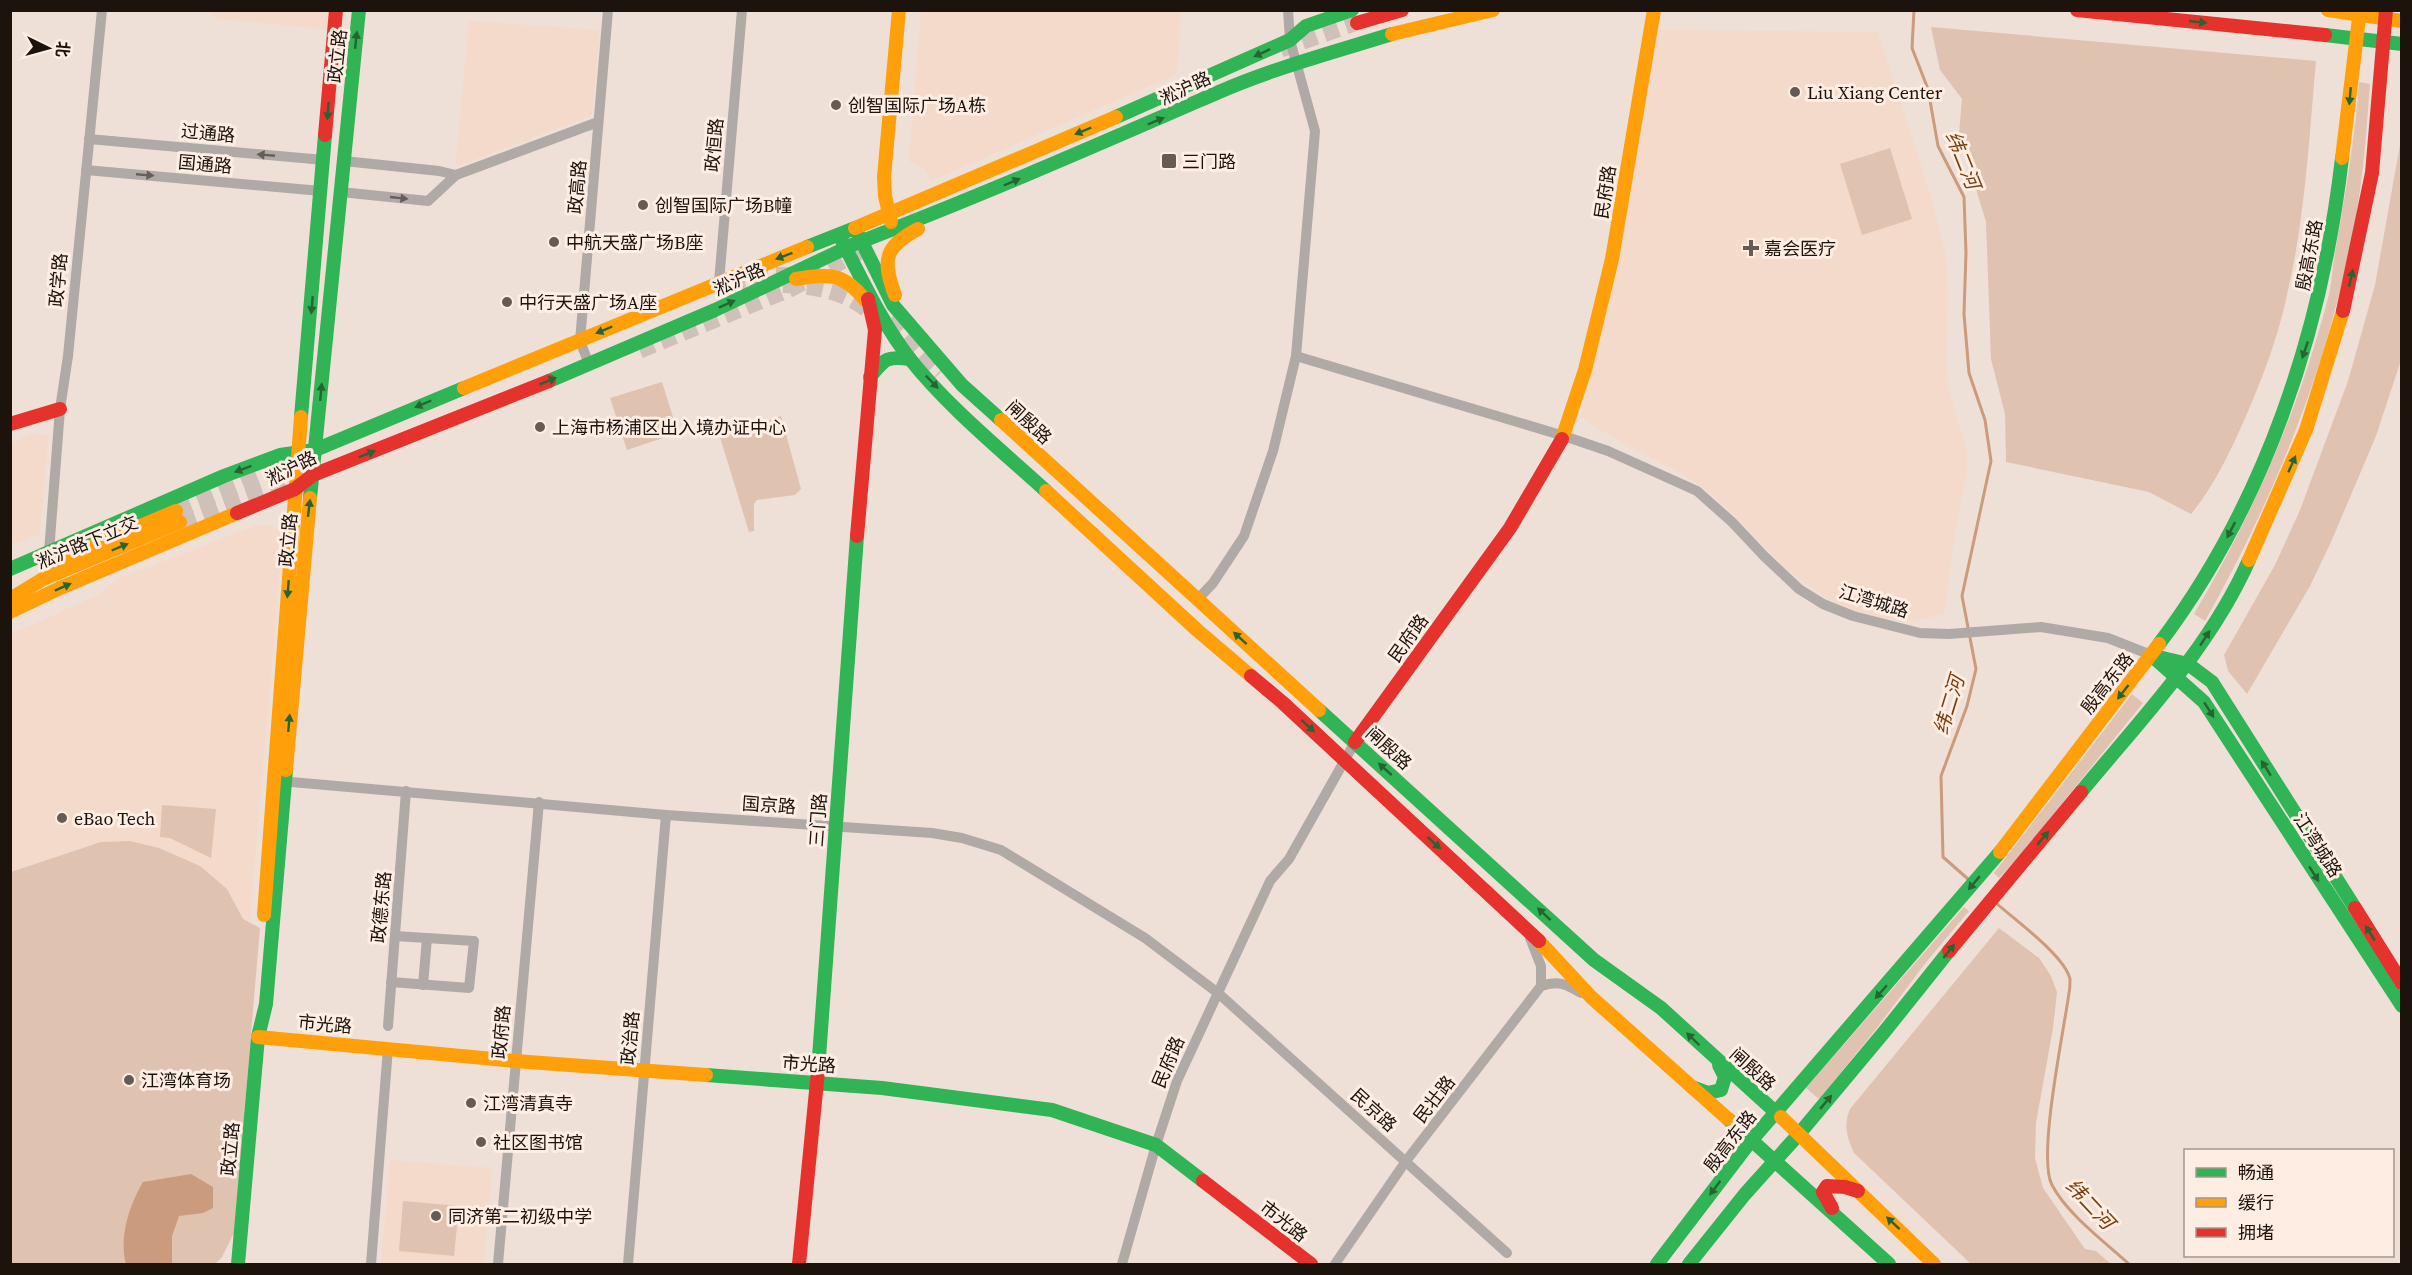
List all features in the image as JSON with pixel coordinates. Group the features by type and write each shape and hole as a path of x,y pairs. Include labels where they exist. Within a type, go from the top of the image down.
{"main road":[{"name":"政立路","path":"279,781 295,489 336,10"},
{"name":"政立路","path":"238,1264 258,1037 256,1003 313,475 359,10"},
{"path":"893,229 888,214 884,177 899,10"},
{"path":"1354,17 1402,10"},
{"path":"1361,37 1462,10"},
{"name":"淞沪路","path":"10,570 179,494 298,449 315,450 719,282 839,235 858,235 893,229 958,205 1220,92 1298,63 1400,31 1493,10"},
{"name":"民府路","path":"1355,742 1510,528 1564,436 1585,370 1612,259 1654,10"},
{"path":"2077,10 2358,38 2402,45"},
{"path":"2328,10 2386,14 2402,21"},
{"name":"殷高东路","path":"1657,1264 1750,1142 1988,866 2151,655 2202,582 2230,533 2275,434 2309,337 2332,233 2345,151 2359,13"},
{"path":"1689,1264 1745,1194 1799,1134 1885,1031 1978,914 2178,677 2222,612 2245,568 2307,430 2336,337 2351,278 2372,173 2386,14"},
{"name":"淞沪路","path":"10,612 67,585 295,489 313,475 589,364 775,283 846,248 858,235 888,214 1016,161 1290,40 1306,27 1354,17"},
{"path":"905,320 888,277 887,260 890,249 898,238 939,218 958,205"},
{"path":"839,235 862,282 910,359 965,417 1197,630 1282,702 1345,760 1522,924 1591,997 1750,1142 1889,1264"},
{"name":"闸殷路","path":"858,235 883,288 905,320 962,385 1594,960 1661,1008 1715,1060 1799,1134 1934,1264"},
{"path":"775,283 828,274 845,279 857,289 872,311 895,337"},
{"name":"三门路","path":"799,1264 817,1083 874,330 872,311 862,282"},
{"path":"870,377 885,359 896,357 910,359"},
{"path":"10,424 60,409"},
{"path":"1155,561 996,431 1128,558 1197,630"},
{"name":"淞沪路下立交","path":"10,581 178,516 44,579 10,599"},
{"name":"江湾城路","path":"2151,655 2188,664 2211,682 2402,983"},
{"name":"江湾城路","path":"2151,655 2204,702 2402,1006"},
{"path":"1281,676 1297,696 1292,704 1282,702"},
{"path":"1410,822 1401,804 1404,798 1417,798"},
{"name":"市光路","path":"258,1037 515,1060 882,1088 1041,1108 1078,1117 1156,1145 1311,1264"},
{"path":"1691,1087 1708,1093 1721,1090 1725,1084 1724,1072 1715,1060"},
{"path":"1844,1223 1828,1202 1824,1188 1837,1186 1859,1191"}],"street":[{"name":"政学路","path":"49,552 60,409 68,356 102,10"},
{"name":"政高路","path":"589,364 580,340 608,10"},
{"name":"政恒路","path":"719,282 742,10"},
{"path":"1197,600 1213,583 1244,536 1273,451 1296,356 1315,131 1290,40 1288,10"},
{"path":"341,192 428,201 456,175 598,122"},
{"name":"过通路","path":"89,139 324,160"},
{"path":"344,161 439,171 456,175"},
{"name":"国通路","path":"86,170 321,191"},
{"name":"江湾城路","path":"1296,356 1564,436 1608,451 1697,491 1732,522 1799,589 1823,604 1853,616 1920,633 1949,634 2041,627 2108,638 2151,655"},
{"name":"民府路","path":"1122,1264 1177,1081 1270,881 1289,859 1355,742"},
{"name":"国京路","path":"279,781 539,802 666,815 932,833 962,838 1001,850 1145,938 1218,993"},
{"name":"政德东路","path":"388,1026 406,791"},
{"name":"政府路","path":"498,1264 539,802"},
{"name":"政治路","path":"628,1264 666,815"},
{"path":"1522,924 1539,958 1541,986 1556,982 1563,983 1591,997"},
{"path":"391,982 469,988 474,941 395,936"},
{"path":"423,985 428,938"},
{"name":"民壮路","path":"1335,1264 1406,1161 1541,986"},
{"name":"民京路","path":"1218,993 1507,1252"},
{"path":"371,1264 388,1048"}],"shaded area":[{"path":"208,11 332,11 331,30 218,19"},
{"path":"921,11 1181,11 1177,74 931,181 924,169 909,161"},
{"path":"469,21 600,30 592,115 455,167"},
{"path":"1931,27 2316,61 2298,237 2279,326 2270,357 2234,442 2215,479 2191,514 2149,492 2006,462 2005,414 1991,359 1986,222 1959,133 1962,99 1940,70"},
{"path":"1659,30 1878,32 1929,190 1945,251 1948,293 1946,364 1948,386 1967,452 1967,471 1955,533 1944,614 1920,620 1896,622 1847,610 1783,566 1726,507 1705,489 1682,474 1596,428 1582,417 1583,398 1625,217"},
{"path":"2359,82 2370,84 2364,154 2349,253 2336,308 2320,362 2280,469 2232,571 2205,621 2194,614 2254,501 2287,423 2315,343 2330,290 2352,147"},
{"path":"2401,139 2401,360 2376,436 2331,542 2310,586 2247,694 2228,671 2224,655 2275,565 2300,510 2348,381 2375,285"},
{"path":"1890,148 1912,219 1862,235 1840,164"},
{"path":"662,382 678,433 627,450 610,398"},
{"path":"781,416 801,489 795,495 757,500 754,504 754,531 749,532 720,437"},
{"path":"30,434 49,435 40,534 11,545 11,443"},
{"path":"257,525 271,525 279,531 281,557 250,921 243,919 227,889 159,848 130,841 101,842 11,872 11,634 98,595 117,579"},
{"path":"2132,694 2143,703 1999,878 1994,873"},
{"path":"162,805 216,809 211,858 170,838 160,837"},
{"name":"江湾体育场","path":"130,841 159,848 200,866 227,889 243,919 260,928 234,1233 222,1257 215,1264 11,1264 11,872 101,842"},
{"path":"1964,907 1969,911 1819,1099 1806,1088"},
{"path":"1999,928 2039,958 2051,976 2057,992 2036,1123 2035,1158 2043,1188 2085,1249 2096,1251 2111,1264 1971,1264 1854,1153 1849,1142 1846,1126 1850,1109"},
{"name":"同济第二初级中学","path":"390,1160 492,1168 484,1264 381,1264"},
{"path":"191,1174 213,1187 213,1208 203,1213 179,1216 172,1236 172,1264 126,1264 124,1243 127,1222 133,1201 143,1182"},
{"path":"403,1201 459,1206 454,1256 399,1251"}],"waterway":[{"name":"纬二河","path":"1914,10 1912,48 1928,89 1938,146 1964,197 1966,253 1964,314 1969,373 1985,420 1991,461 1962,596 1976,669 1967,706 1941,776 1943,857 1968,879"},
{"name":"纬二河","path":"1996,903 2049,949 2059,960 2070,979 2049,1122 2048,1170 2052,1185 2077,1217 2129,1264"}],"tunnel":[{"path":"1281,50 1357,23"},
{"path":"640,351 792,289 862,251"},
{"path":"729,284 767,275 792,275"},
{"path":"783,285 831,292 853,301 873,315"},
{"path":"889,320 941,372"},
{"path":"176,511 309,458"},
{"path":"180,522 309,474"}],"traffic: fast":[{"path":"310,498 359,10"},
{"path":"1116,117 1290,40 1306,26 1352,10"},
{"path":"852,245 990,190 1240,83 1392,34"},
{"path":"2325,35 2402,44"},
{"path":"301,417 325,135"},
{"path":"2159,644 2196,590 2230,533 2283,413 2320,287 2333,223 2342,158"},
{"path":"807,247 855,228 893,305 962,385 1001,420"},
{"path":"839,235 881,315 910,359 957,411 1046,491"},
{"path":"549,381 715,310 846,248"},
{"path":"870,377 887,360 910,359"},
{"path":"10,569 224,476 280,455 315,450 464,388"},
{"path":"818,1071 857,536"},
{"path":"2081,792 2195,653 2215,623 2249,560"},
{"path":"2151,655 2204,702 2402,1006"},
{"path":"2154,656 2188,664 2212,682 2355,908"},
{"path":"1319,710 1594,960 1661,1008 1781,1117"},
{"path":"238,1264 258,1037 266,1004 286,770"},
{"path":"1657,1264 1750,1142 2000,852"},
{"path":"1689,1264 1745,1194 1799,1134 1885,1031 1949,951"},
{"path":"1692,1087 1708,1093 1721,1090 1725,1077 1719,1065"},
{"path":"706,1075 882,1088 1052,1110 1156,1145 1203,1181"},
{"path":"1728,1119 1889,1264"}],"traffic: slow":[{"path":"891,222 885,196 884,177 899,10"},
{"path":"1392,34 1493,10"},
{"path":"1562,439 1585,370 1612,259 1654,10"},
{"path":"2328,10 2402,21"},
{"path":"2342,158 2360,10"},
{"path":"855,228 1116,117"},
{"path":"895,295 888,272 889,256 898,242 918,229"},
{"path":"464,388 807,247"},
{"path":"796,279 817,276 835,277 850,284 865,300"},
{"path":"2249,560 2306,430 2343,311"},
{"path":"264,915 301,417"},
{"path":"1001,420 1319,710"},
{"path":"1046,491 1197,630 1251,676"},
{"path":"286,770 310,498"},
{"path":"55,562 176,511"},
{"path":"10,612 58,589 237,513"},
{"path":"10,599 43,579 180,522"},
{"path":"2000,852 2159,644"},
{"path":"1539,941 1591,997 1728,1119"},
{"path":"258,1037 515,1061 706,1075"},
{"path":"1781,1117 1934,1264"}],"traffic: jam":[{"path":"325,135 336,10"},
{"path":"1357,23 1402,10"},
{"path":"2077,10 2325,35"},
{"path":"2343,311 2372,173 2386,10"},
{"path":"857,536 875,330 868,299"},
{"path":"237,513 295,489 313,475 549,381"},
{"path":"10,424 60,409"},
{"path":"1355,742 1510,528 1562,439"},
{"path":"1251,676 1282,702 1539,941"},
{"path":"1949,951 2081,792"},
{"path":"2355,908 2402,983"},
{"path":"799,1264 818,1071"},
{"path":"1203,1181 1311,1264"},
{"path":"1832,1208 1823,1192 1827,1186 1845,1187 1858,1191"}],"place":[{"name":"Liu Xiang Center","path":"1795,92"},
{"name":"创智国际广场A栋","path":"836,105"},
{"name":"三门路","path":"1169,161"},
{"name":"创智国际广场B幢","path":"643,205"},
{"name":"中航天盛广场B座","path":"554,242"},
{"name":"嘉会医疗","path":"1751,248"},
{"name":"中行天盛广场A座","path":"507,302"},
{"name":"上海市杨浦区出入境办证中心","path":"540,427"},
{"name":"eBao Tech","path":"62,818"},
{"name":"江湾体育场","path":"129,1080"},
{"name":"江湾清真寺","path":"471,1103"},
{"name":"社区图书馆","path":"481,1142"},
{"name":"同济第二初级中学","path":"436,1216"}]}
